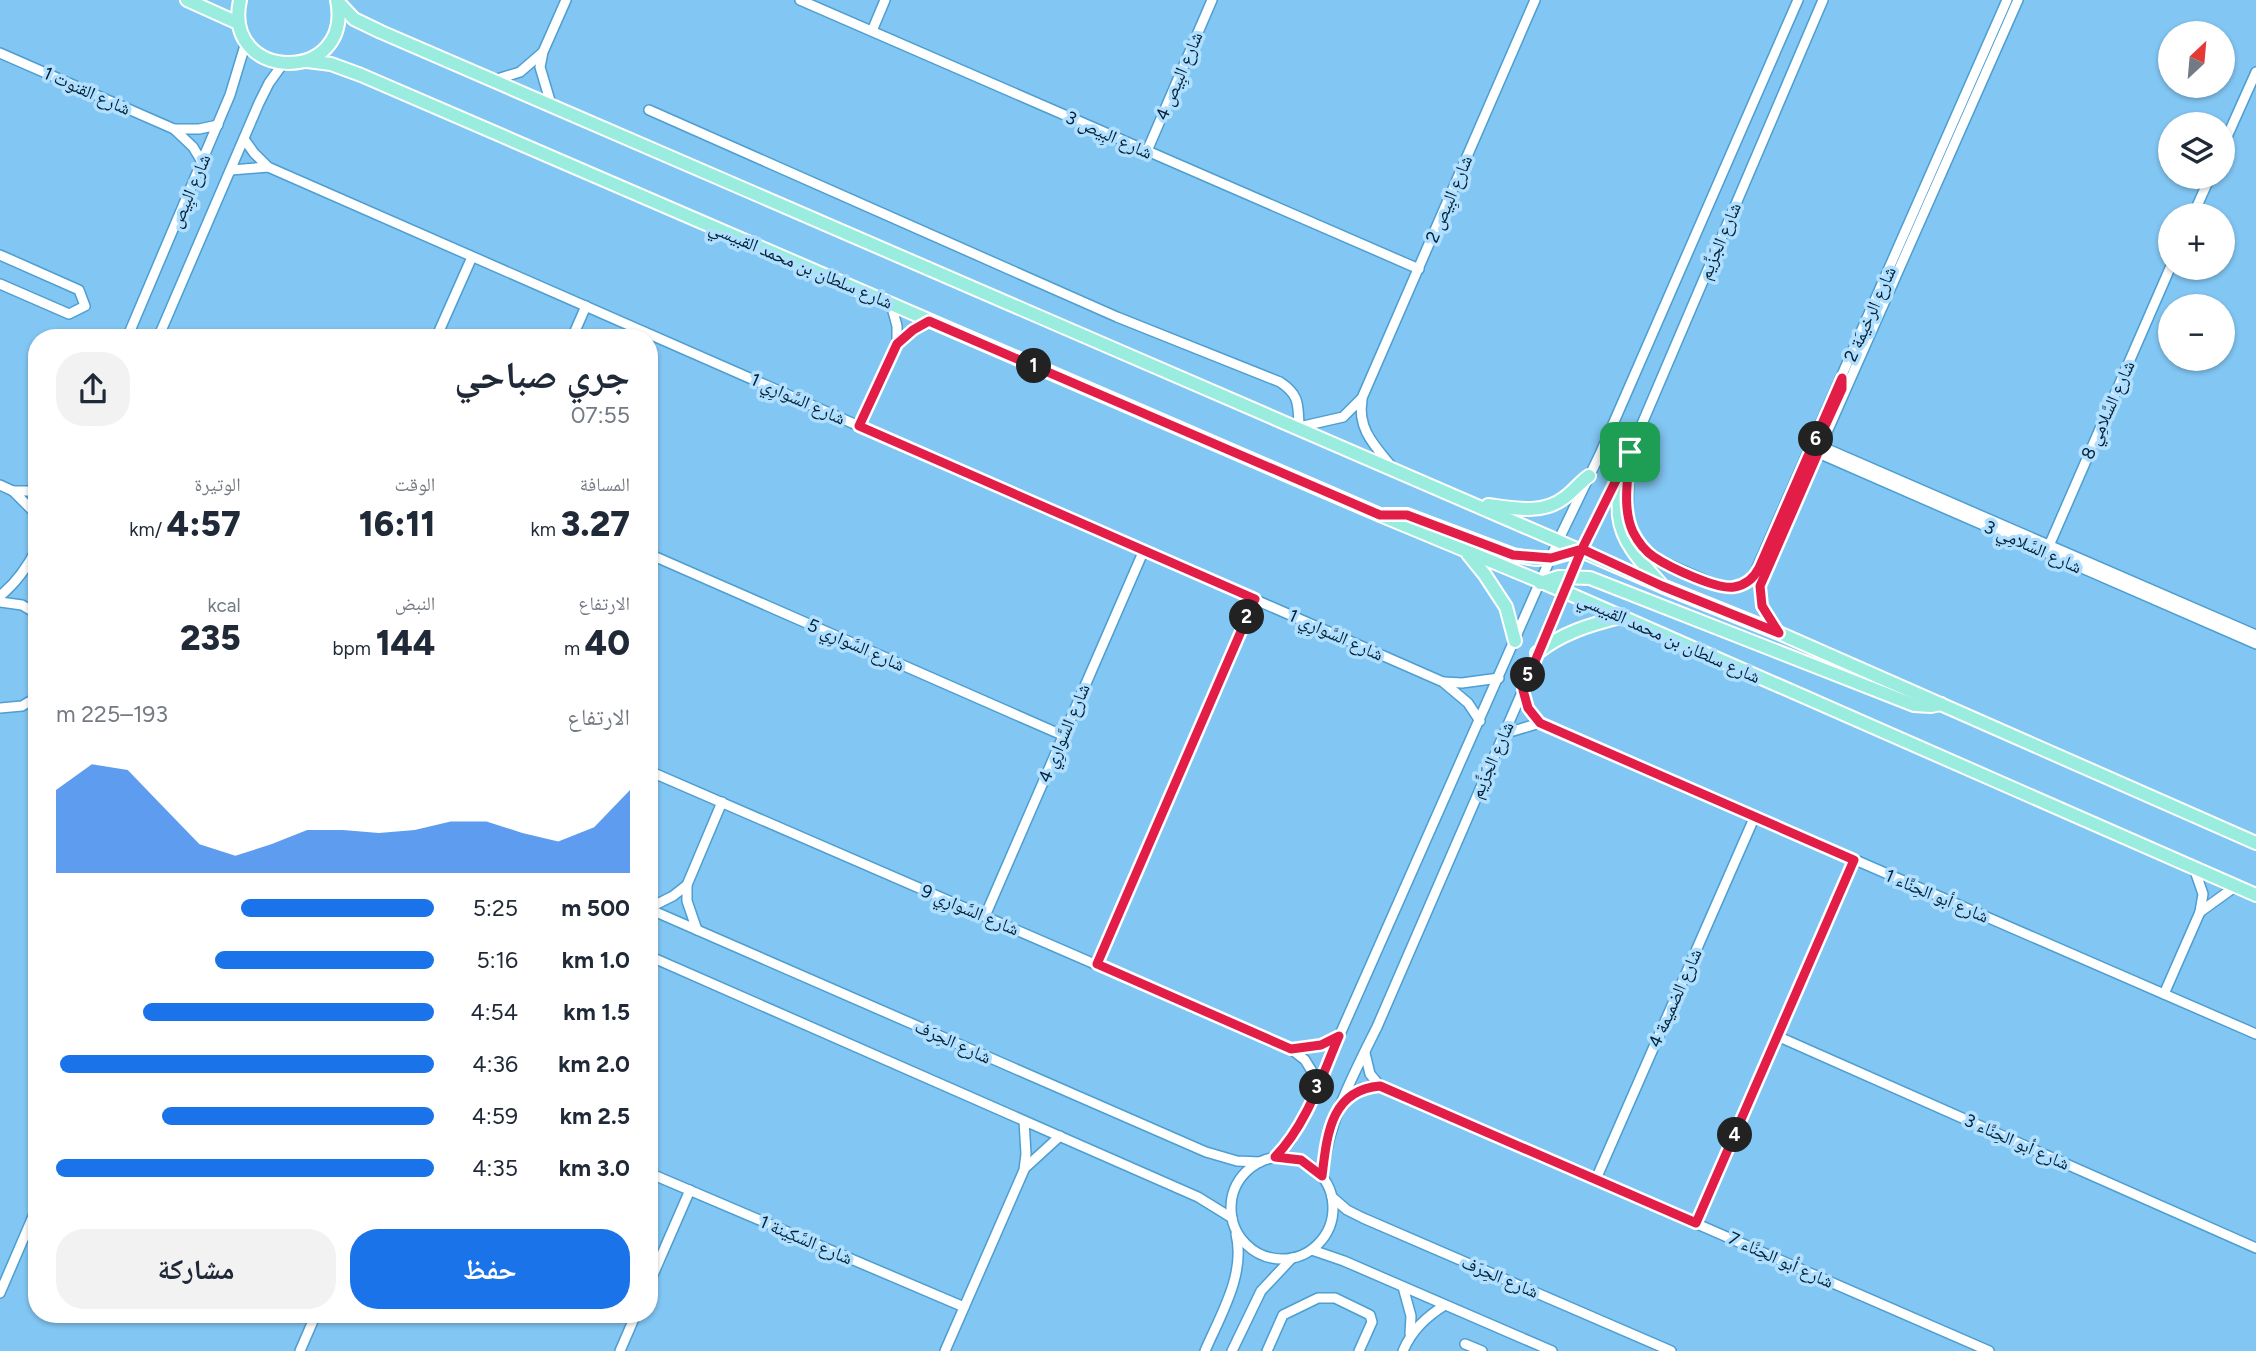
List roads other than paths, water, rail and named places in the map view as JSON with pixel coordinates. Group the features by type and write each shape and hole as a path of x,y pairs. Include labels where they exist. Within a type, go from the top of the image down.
{"main road":[{"path":"187,0 238,23"},
{"path":"240,0 238,23 246,42 268,61 282,65 307,61 330,44 337,31 337,1"},
{"path":"337,1 354,19 1559,539 1662,586 1779,633 2256,843"},
{"name":"شارع سلطان بن محمد القبيسي","path":"307,61 331,64 361,75 1380,515 1563,591 2256,895"},
{"path":"1475,503 1521,509 1549,506 1567,497 1589,476"},
{"path":"1618,476 1619,516 1624,534 1639,559 1662,586"},
{"path":"1380,515 1407,515 1513,555 1551,558 1582,549"},
{"path":"1465,551 1506,607 1515,642"},
{"path":"1540,583 1570,576 1590,578 1914,705 1942,704"},
{"path":"1537,653 1576,629 1620,617"}],"street":[{"path":"551,104 541,75 543,52 566,0"},
{"name":"شارع البِيص 3","path":"800,0 1419,269"},
{"path":"872,31 885,0"},
{"name":"شارع البِيص 4","path":"1147,151 1212,0"},
{"name":"شارع البِيص 2","path":"1393,468 1366,434 1361,416 1362,398 1535,0"},
{"name":"شارع الجَزِّيم","path":"1275,1157 1292,1140 1319,1083 1798,0"},
{"name":"شارع الجَزِّيم","path":"1322,1176 1331,1127 1342,1101 1523,690 1563,591 1630,452 1824,0"},
{"name":"شارع الرخيمَة 2","path":"1779,633 1762,606 1760,586 1842,389 1842,378 2007,0"},
{"name":"شارع الرخيمَة 2","path":"1630,452 1628,519 1633,534 1642,547 1661,561 1716,585 1733,587 1749,581 1756,573 1817,448 2018,0"},
{"name":"شارع البِيص","path":"131,329 218,125 246,42"},
{"path":"494,80 520,72 543,52"},
{"name":"شارع القنوت 1","path":"0,53 174,129 193,147 202,162"},
{"name":"شارع البِيص","path":"162,329 269,83 282,65"},
{"path":"2235,119 2256,72"},
{"path":"649,110 1117,317 1280,382 1291,389 1297,401 1299,427"},
{"name":"شارع القنوت 1","path":"174,129 200,129 218,125"},
{"name":"شارع السَّوارِي 1","path":"244,139 268,167 638,329"},
{"name":"شارع السَّوارِي 1","path":"231,170 268,167"},
{"path":"0,255 79,290 85,306 69,314 0,284"},
{"path":"440,329 472,257"},
{"name":"شارع السَّلامِي 8","path":"2048,549 2165,280"},
{"path":"891,304 897,326 897,344"},
{"path":"576,329 586,306"},
{"path":"859,426 897,344 929,321"},
{"name":"شارع السَّوارِي 1","path":"658,338 1443,682 1468,703 1480,721"},
{"name":"شارع البِيص 2","path":"1299,427 1343,417 1362,398"},
{"name":"شارع السَّلامِي 3","path":"1817,448 2256,644"},
{"path":"0,485 13,491 28,506"},
{"path":"13,491 28,491"},
{"name":"شارع السَّلامِي 3","path":"2048,549 2256,635"},
{"name":"شارع السَّوارِي 4","path":"985,916 1144,550"},
{"name":"شارع السَّوارِي 5","path":"658,558 1062,735"},
{"path":"0,596 10,588 28,565"},
{"path":"1097,964 1255,599"},
{"path":"0,602 22,605 28,609"},
{"name":"شارع السَّوارِي 1","path":"1443,682 1462,683 1499,678"},
{"path":"1503,734 1540,723 1528,708 1523,690"},
{"path":"0,716 28,703"},
{"path":"0,708 11,709"},
{"name":"شارع أبو الحِنَّاء 1","path":"1540,723 2256,1034"},
{"name":"شارع السَّوارِي 9","path":"658,775 1291,1049 1305,1060 1319,1083"},
{"path":"697,930 687,901 688,885 722,802"},
{"name":"شارع الضميمة 4","path":"1596,1179 1755,816"},
{"path":"1696,1223 1854,860"},
{"path":"2164,995 2200,912 2203,894 2194,868"},
{"path":"658,904 688,885"},
{"path":"2200,912 2236,886"},
{"name":"شارع الحِرَف","path":"658,913 1206,1152 1237,1161 1260,1162"},
{"path":"658,960 1198,1197 1232,1218"},
{"path":"1291,1049 1321,1045 1339,1036"},
{"name":"شارع أبو الحِنَّاء 3","path":"1777,1036 2256,1248"},
{"path":"1342,1101 1355,1092 1380,1086 1367,1067 1365,1051"},
{"name":"شارع أبو الحِنَّاء 7","path":"1380,1086 1982,1350"},
{"path":"945,1351 1024,1170 1024,1121"},
{"path":"1024,1170 1060,1136"},
{"path":"1205,1351 1235,1276 1239,1247 1232,1218 1231,1206 1236,1185 1250,1168 1275,1157 1301,1160 1322,1176 1332,1197 1334,1212 1323,1240 1312,1250 1293,1258 1269,1258 1259,1254 1249,1247 1235,1229"},
{"name":"شارع السَّكِينة 1","path":"658,1177 964,1307"},
{"path":"658,1263 690,1190"},
{"name":"شارع الحِرَف","path":"1332,1197 1347,1210 1363,1218 1671,1351"},
{"path":"0,1293 28,1228"},
{"path":"1312,1250 1552,1351"},
{"path":"1232,1351 1261,1291 1293,1258"},
{"path":"1403,1287 1411,1316 1410,1334 1403,1351"},
{"path":"1267,1351 1283,1315 1318,1298 1329,1297 1372,1317 1359,1351"},
{"path":"1410,1334 1445,1305"},
{"path":"300,1351 312,1323"},
{"path":"620,1351 632,1323"},
{"path":"1465,1344 1482,1351"}]}
